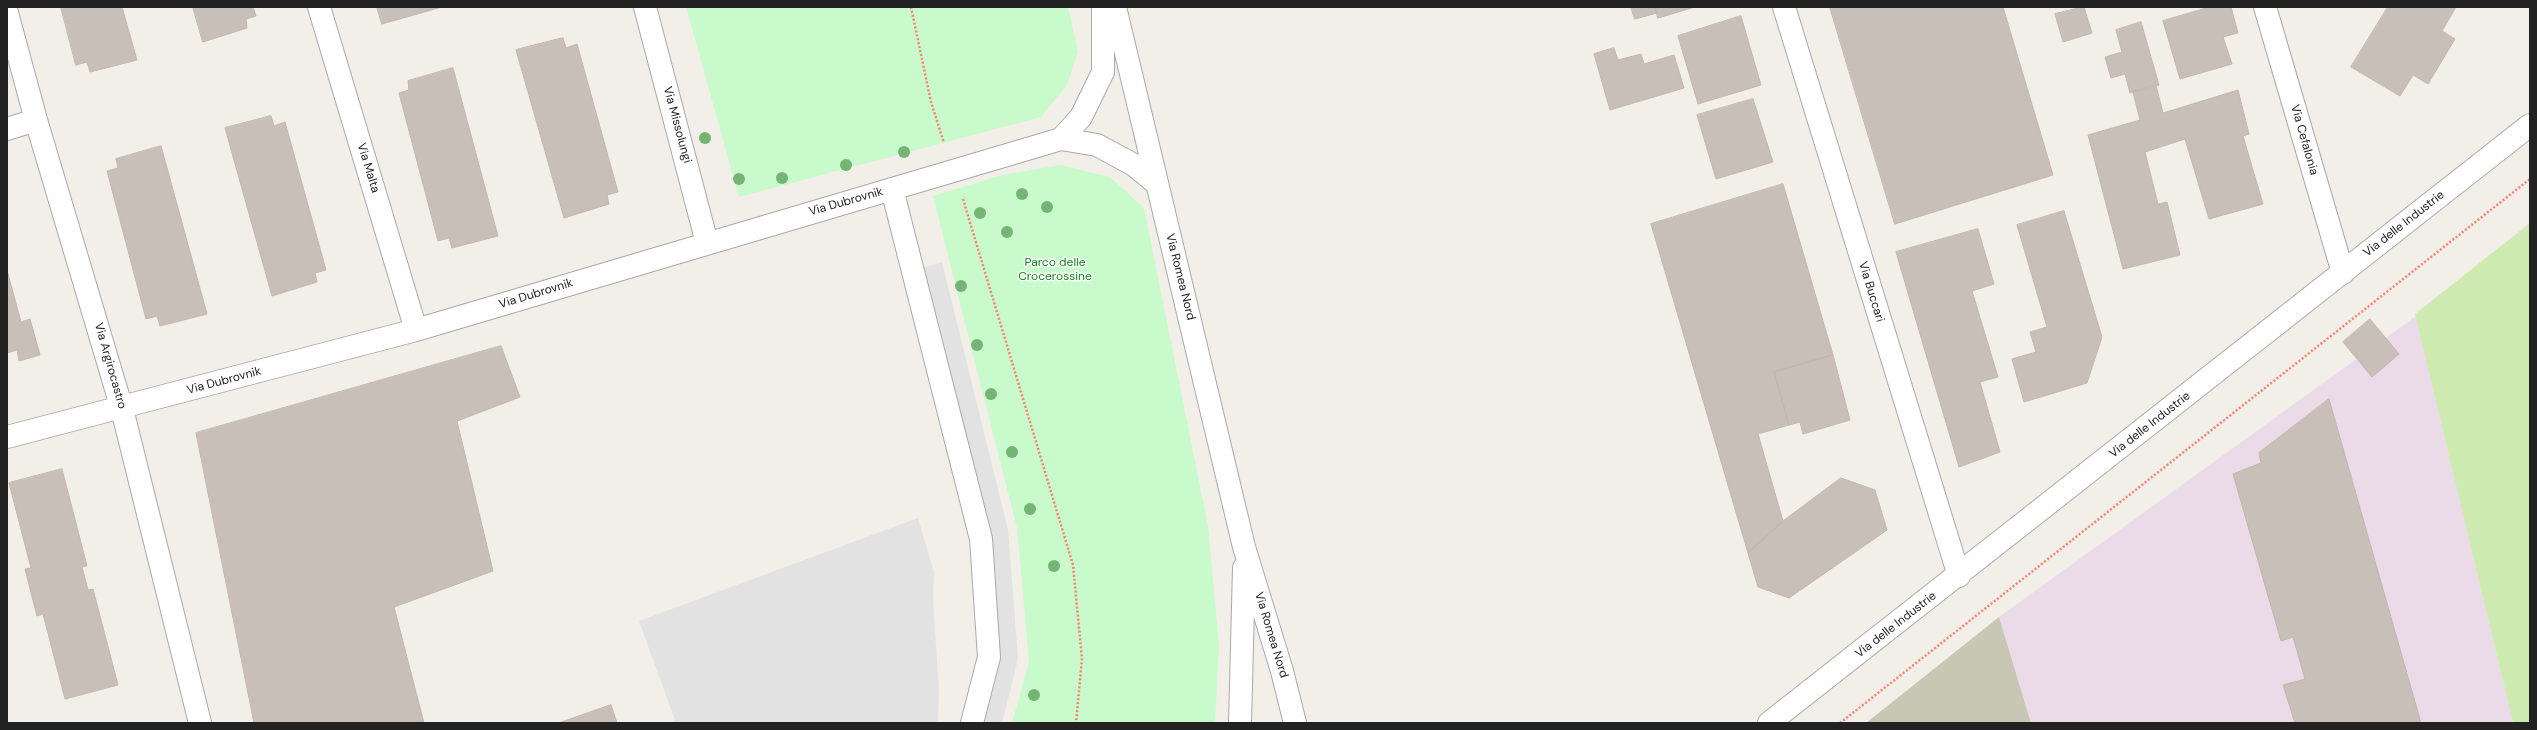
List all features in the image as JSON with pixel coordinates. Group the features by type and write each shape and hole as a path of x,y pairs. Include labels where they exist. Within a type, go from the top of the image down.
{"street":[{"name":"Via Malta","path":"319,7 416,330"},
{"name":"Via Missolungi","path":"645,7 707,243"},
{"path":"1061,139 1081,117 1103,72 1103,7"},
{"name":"Via Romea Nord","path":"1115,7 1244,547 1282,671 1295,723"},
{"name":"Via Buccari","path":"1784,7 1959,576"},
{"name":"Via Cefalonia","path":"2265,7 2343,273"},
{"name":"Via Argirocastro","path":"7,13 36,120 122,409 200,723"},
{"path":"7,129 36,120"},
{"name":"Via delle Industrie","path":"1769,723 1959,576 2530,125"},
{"name":"Via Dubrovnik","path":"7,438 122,409 416,330 1061,139 1097,145 1134,165 1157,184"},
{"path":"892,189 981,539 989,657 972,723"},
{"name":"Via Romea Nord","path":"1240,723 1243,671 1244,547"}],"path":[{"path":"911,7 931,102 945,145"},
{"path":"1840,723 2530,179"},
{"path":"966,209 1073,565 1082,659 1076,723"}],"shaded area":[{"path":"942,262 1008,530 1018,659 1002,723 979,723 995,656 920,269"},
{"path":"2416,316 2513,723 2031,723 1999,617"},
{"path":"918,518 934,572 933,602 939,689 938,723 676,723 639,621"},
{"path":"1999,617 2031,723 1866,723"}],"green space":[{"path":"686,7 1068,7 1078,52 1067,85 1041,117 739,197"},
{"name":"Parco delle Crocerossine","path":"1061,165 1110,177 1144,208 1208,526 1219,645 1215,723 1012,723 1029,662 1017,528 933,196 1002,175"},
{"path":"2530,223 2530,723 2513,723 2415,314"}],"building":[{"path":"61,7 122,7 137,60 90,72 87,62 76,65"},
{"path":"193,7 253,7 256,16 246,19 247,28 203,42"},
{"path":"377,7 442,7 382,24"},
{"path":"1631,7 1655,7 1657,13 1635,19"},
{"path":"1655,7 1695,7 1658,18"},
{"path":"1830,7 2003,7 2053,175 1895,224"},
{"path":"2084,7 2092,33 2063,42 2055,14"},
{"path":"2210,7 2231,7 2238,33 2223,37 2232,64 2180,79 2163,21"},
{"path":"2388,7 2456,7 2442,31 2455,39 2428,84 2413,75 2400,96 2351,67"},
{"path":"1741,16 1761,85 1698,104 1678,36"},
{"path":"2141,22 2159,85 2130,93 2125,74 2111,78 2105,57 2122,52 2116,30"},
{"path":"563,38 566,48 577,44 618,192 607,195 609,204 564,218 516,50"},
{"path":"1614,48 1618,60 1641,54 1644,64 1674,55 1684,88 1610,110 1594,54"},
{"path":"453,68 498,236 452,248 449,238 438,241 399,93 409,90 408,81"},
{"path":"2156,85 2163,113 2238,90 2249,134 2243,136 2263,204 2209,219 2185,139 2145,152 2158,204 2167,202 2180,255 2123,269 2088,135 2140,120 2133,92"},
{"path":"1753,99 1773,162 1716,179 1697,115"},
{"path":"271,116 274,126 285,122 326,270 315,273 317,282 272,296 225,128"},
{"path":"161,146 207,314 160,326 157,316 146,319 107,171 118,168 116,159"},
{"path":"1783,184 1833,355 1774,372 1789,425 1758,434 1783,521 1748,553 1651,224"},
{"path":"2064,211 2102,337 2087,383 2024,402 2012,359 2036,352 2030,332 2047,327 2017,225"},
{"path":"1978,229 1994,284 1972,291 1998,377 1980,382 2000,452 1959,467 1896,252"},
{"path":"7,270 21,322 30,319 40,355 19,361 17,350 7,353"},
{"path":"2370,319 2399,354 2372,377 2343,342"},
{"path":"501,346 520,397 457,421 493,571 394,607 424,723 254,723 196,433"},
{"path":"1833,355 1850,420 1803,434 1800,422 1789,425 1774,372"},
{"path":"2329,399 2421,723 2295,723 2283,685 2305,679 2293,637 2281,641 2233,474 2261,463 2259,453"},
{"path":"62,469 87,566 82,567 88,590 93,589 118,685 65,699 43,614 37,616 25,569 31,568 9,483"},
{"path":"1841,478 1875,490 1887,530 1789,598 1758,587 1748,553 1783,521"},
{"path":"611,705 617,723 559,723"}]}
